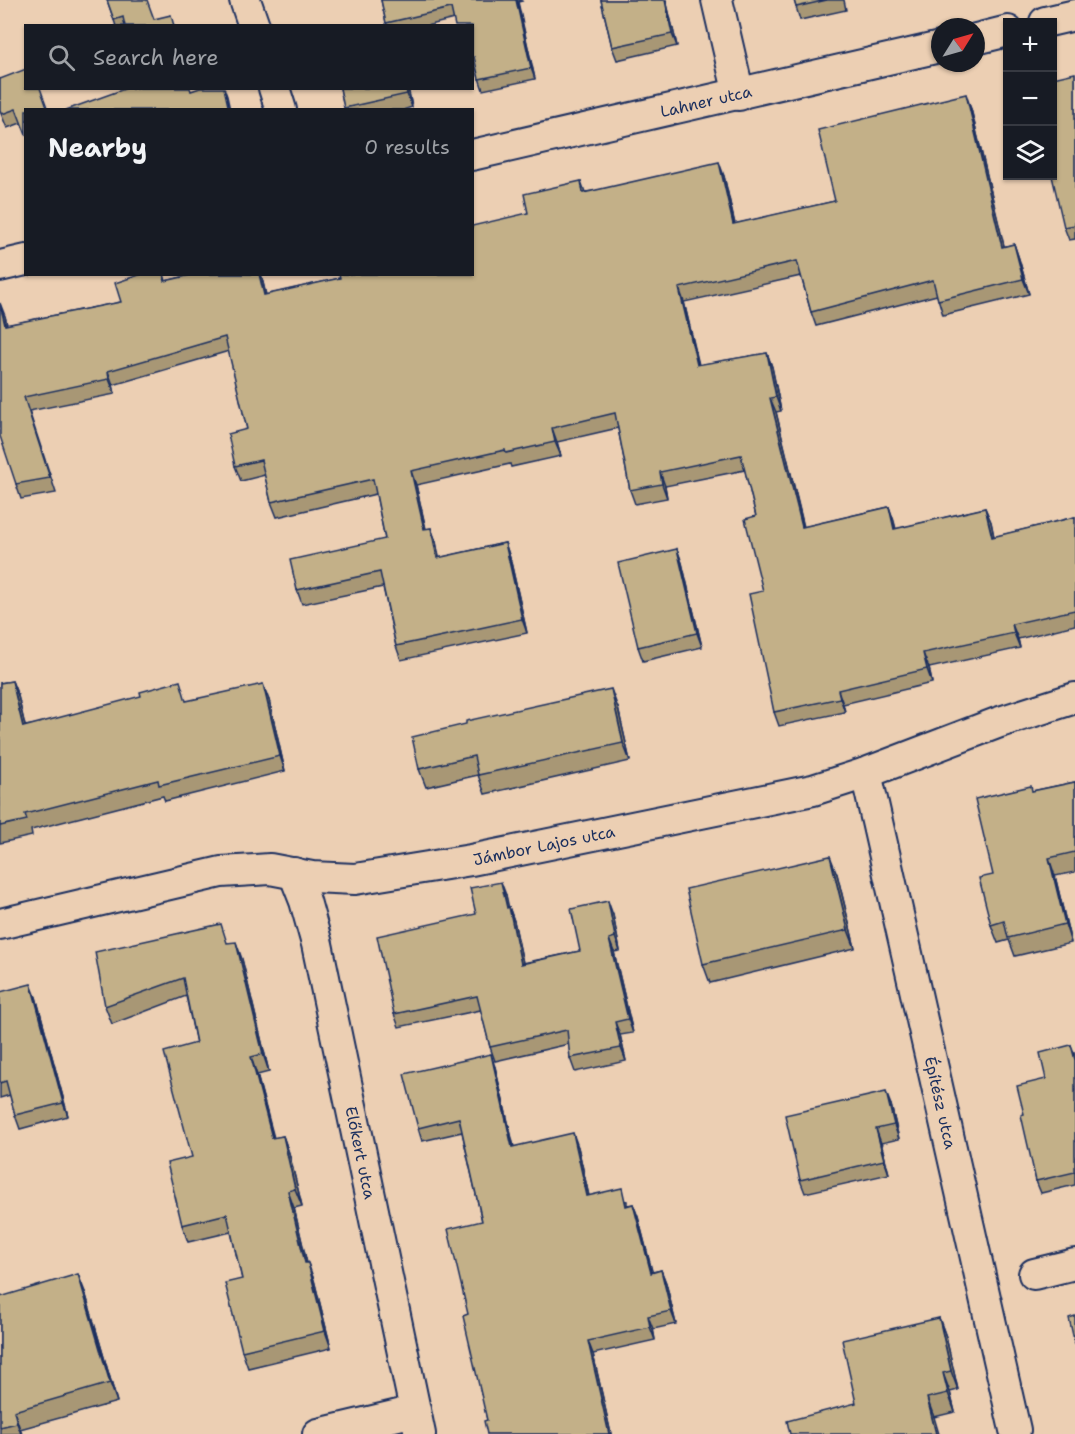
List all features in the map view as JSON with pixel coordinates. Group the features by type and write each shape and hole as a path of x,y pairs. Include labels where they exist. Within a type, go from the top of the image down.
{"street":[{"path":"245,0 253,24"},
{"path":"717,0 738,95"},
{"path":"1057,19 1075,15"},
{"path":"985,37 1003,32"},
{"name":"Lahner utca","path":"474,155 931,49"},
{"path":"275,90 280,108"},
{"path":"0,266 24,260"},
{"name":"Jámbor Lajos utca","path":"0,924 221,872 270,869 332,879 355,879 447,864 813,790 866,773 997,723 1075,698"},
{"name":"Építész utca","path":"866,773 1015,1430"},
{"name":"Előkert utca","path":"294,873 305,901 317,944 417,1422"},
{"path":"1034,1274 1075,1264"},
{"path":"318,1434 417,1422"}],"building":[{"path":"107,0 147,0 154,19 171,15 173,24 125,24 123,17 114,20"},
{"path":"381,0 516,0 531,68 479,79 474,57 474,24 455,24 451,8 386,23"},
{"path":"601,0 665,0 672,34 612,47"},
{"path":"794,0 827,0 796,7"},
{"path":"24,70 24,90 41,90 47,108 24,108 24,130 16,109 2,114 0,110 0,79"},
{"path":"1075,73 1075,225 1064,227 1053,180 1057,180 1057,77"},
{"path":"121,90 224,90 229,108 72,108"},
{"path":"340,90 406,90 407,94 344,108"},
{"path":"966,94 1002,247 1014,244 1023,279 938,300 933,280 811,312 797,261 679,288 697,365 767,353 776,397 770,398 802,527 889,507 894,529 985,508 992,537 1075,517 1075,610 1012,624 1014,633 923,653 927,669 838,690 840,698 774,712 749,594 763,591 745,519 756,516 741,455 660,472 662,484 630,490 615,413 552,428 555,442 506,453 505,450 411,471 424,529 431,528 437,558 505,543 522,619 396,646 380,572 297,590 290,560 385,539 373,479 271,502 261,460 235,466 228,434 247,429 225,337 108,371 109,379 24,397 50,478 16,484 0,436 0,304 5,325 121,302 115,283 136,276 164,276 165,281 186,276 259,276 264,295 340,278 340,276 474,276 474,226 528,213 524,194 581,181 583,193 719,162 733,224 835,201 818,130"},
{"path":"677,549 697,633 638,647 618,563"},
{"path":"12,681 23,727 141,696 140,692 180,681 186,701 263,684 280,756 159,785 158,780 25,814 27,820 0,826 0,683"},
{"path":"611,689 623,743 478,775 474,756 419,769 412,737 466,724 466,721"},
{"path":"1075,782 1075,852 1049,858 1065,924 1008,938 1004,921 991,925 979,878 993,875 975,799 1031,786 1032,791"},
{"path":"830,856 848,930 703,964 686,889"},
{"path":"501,882 507,908 509,907 521,964 580,951 571,909 608,901 615,937 609,939 628,1019 615,1022 621,1048 570,1058 567,1030 490,1047 477,996 394,1014 377,936 476,914 470,888"},
{"path":"221,924 227,943 236,942 263,1054 251,1057 272,1138 283,1136 295,1189 288,1191 305,1263 308,1263 325,1331 242,1351 225,1283 242,1279 227,1214 182,1225 167,1163 192,1157 164,1052 196,1043 183,978 105,1006 95,952"},
{"path":"31,984 63,1103 15,1115 6,1081 0,1083 0,992"},
{"path":"1071,1045 1075,1060 1075,1172 1036,1181 1017,1086 1046,1079 1040,1053"},
{"path":"491,1054 512,1147 573,1133 587,1196 622,1188 626,1206 633,1204 651,1273 661,1270 671,1311 648,1316 650,1327 588,1341 609,1434 487,1434 484,1421 487,1420 463,1316 468,1314 448,1229 482,1221 459,1118 418,1128 404,1074"},
{"path":"886,1092 894,1125 876,1129 884,1160 800,1180 785,1115"},
{"path":"78,1274 110,1383 14,1411 17,1423 0,1427 0,1297"},
{"path":"1075,1316 1075,1344 1069,1318"},
{"path":"939,1318 951,1371 943,1373 948,1393 927,1398 936,1434 790,1434 787,1421 856,1403 842,1340"}]}
